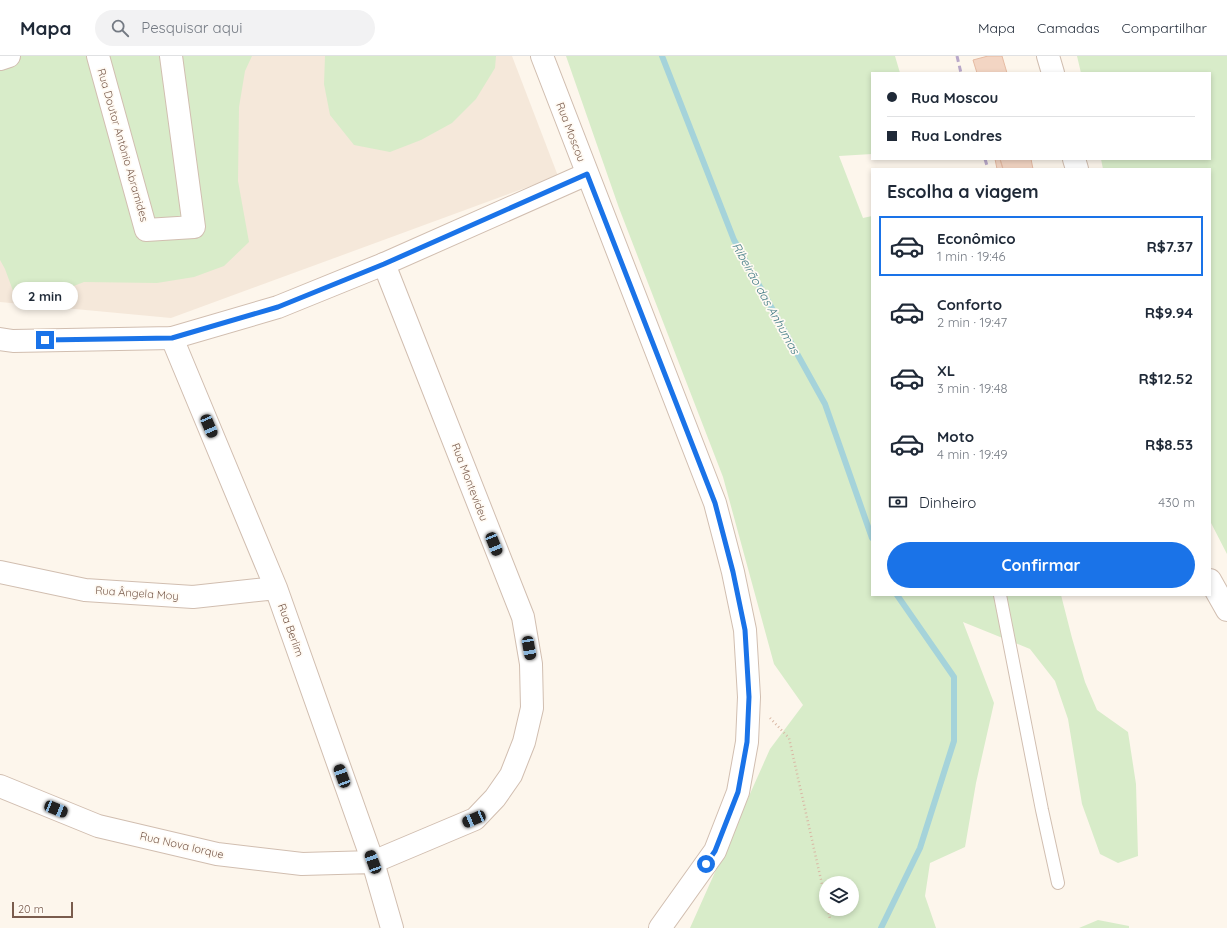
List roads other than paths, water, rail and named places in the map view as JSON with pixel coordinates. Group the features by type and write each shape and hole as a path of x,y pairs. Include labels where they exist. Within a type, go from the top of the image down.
{"street":[{"path":"0,59 9,56"},
{"name":"Rua Doutor Antônio Abramides","path":"98,56 146,230 194,227 171,56"},
{"name":"Rua Moscou","path":"542,56 715,503 733,572 745,630 749,697 747,742 738,792 715,851 660,928"},
{"path":"1048,56 1053,72"},
{"path":"0,339 13,341 172,338 278,307 384,264 587,174"},
{"name":"Rua Montevideu","path":"373,862 474,819 495,798 511,775 524,742 532,708 531,664 523,617 384,264"},
{"name":"Rua Berlim","path":"172,338 276,588 373,862 392,928"},
{"name":"Rua Ângela Moy","path":"0,572 86,590 193,597 276,588"},
{"path":"1211,582 1227,610"},
{"name":"Rua Nova Iorque","path":"0,786 98,826 217,854 302,864 373,862"}],"lane":[{"path":"1000,596 1042,810 1058,883"}],"waterway":[{"name":"Ribeirão das Anhumas","path":"662,56 734,240 825,404 871,535"},
{"name":"Ribeirão das Anhumas","path":"881,928 920,848 954,741 954,677 898,596"}],"railway":[{"path":"957,56 961,72"},
{"path":"985,160 988,168"}]}
